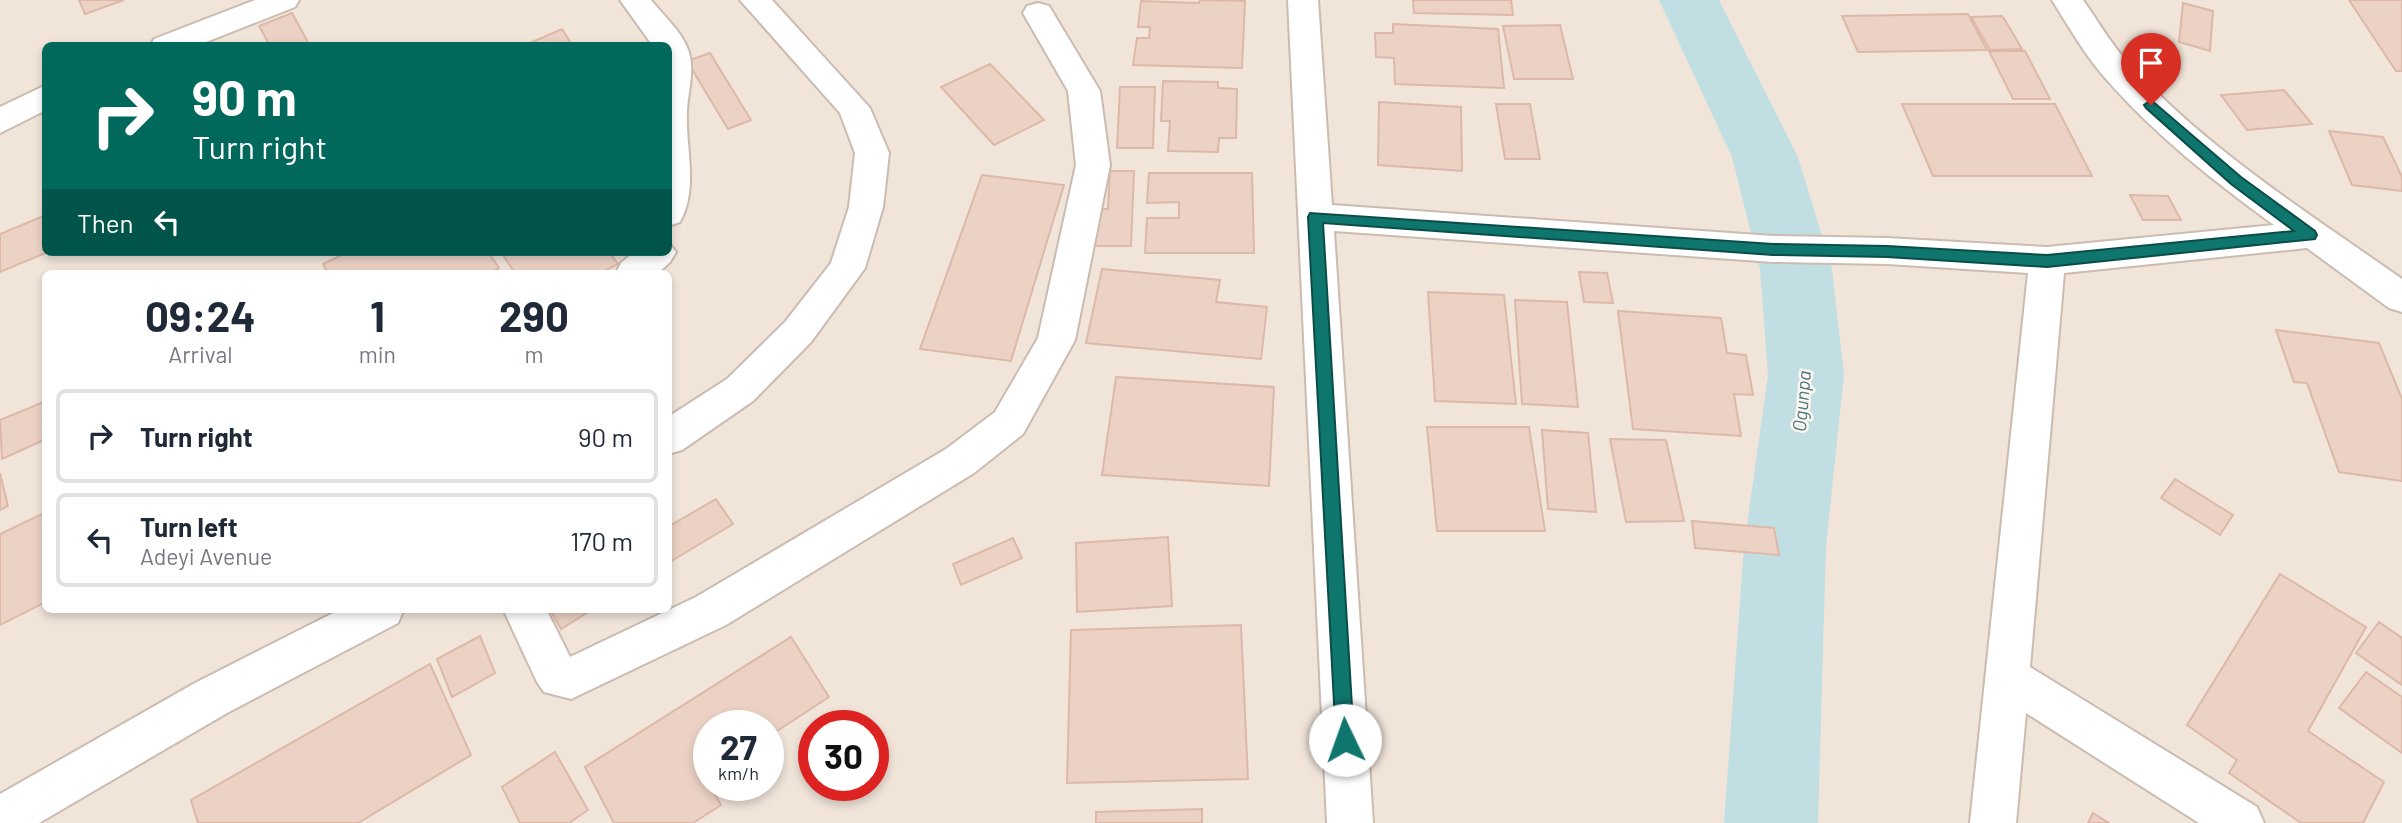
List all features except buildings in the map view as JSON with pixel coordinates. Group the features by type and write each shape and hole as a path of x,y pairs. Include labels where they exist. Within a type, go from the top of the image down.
{"street":[{"path":"175,42 284,0"},
{"path":"635,0 667,42"},
{"path":"672,435 740,390 798,332 847,268 866,207 872,153 855,108 755,0"},
{"path":"1303,0 1350,823"},
{"path":"2067,0 2117,71 2168,122 2236,180 2309,235 2402,298"},
{"path":"526,613 552,668 559,677 571,678 711,611 960,461 1009,422 1056,340 1093,165 1084,91 1038,13"},
{"path":"672,48 676,81 672,105"},
{"path":"0,121 42,98"},
{"path":"672,131 672,185"},
{"path":"1315,217 1773,249 1887,251 2047,261 2309,235"},
{"path":"637,270 653,256"},
{"path":"1993,823 2047,261"},
{"path":"0,820 211,698 375,613"},
{"path":"2009,678 2241,823"}],"shaded area":[{"path":"0,0 2402,0 2402,823 0,823"}],"waterway":[{"name":"Ogunpa","path":"1689,0 1765,157 1796,269 1806,375 1785,546 1771,823"}],"route":[{"path":"1345,740 1315,217 1773,249 1887,251 2047,261 2309,235 2236,180 2151,105"}]}
